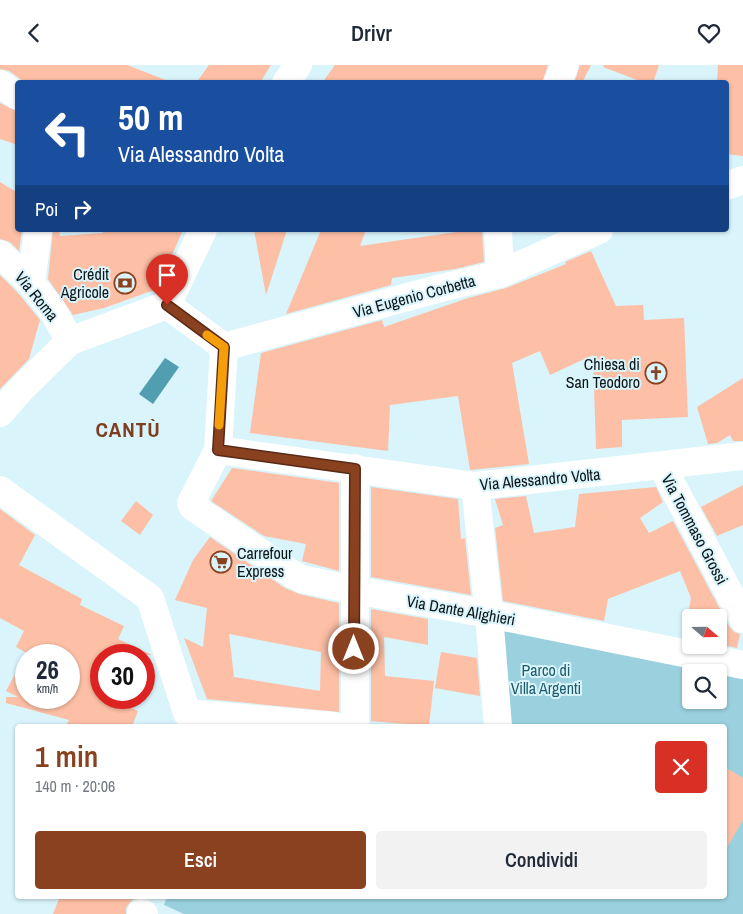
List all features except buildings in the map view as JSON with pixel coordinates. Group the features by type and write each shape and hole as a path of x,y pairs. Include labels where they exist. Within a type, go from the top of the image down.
{"street":[{"path":"288,80 298,65"},
{"path":"558,80 565,65"},
{"path":"0,84 15,94"},
{"path":"729,185 743,180"},
{"path":"32,283 38,232"},
{"path":"0,413 11,383 70,341 167,305 202,232"},
{"path":"498,232 500,274"},
{"name":"Via Eugenio Corbetta","path":"224,347 441,287 500,274 594,232"},
{"name":"Via Roma","path":"0,254 32,283 53,311 70,341"},
{"path":"167,305 224,347 218,450"},
{"name":"Via Alessandro Volta","path":"218,450 475,486 743,456"},
{"name":"Via Dante Alighieri","path":"218,450 191,503 197,511 302,579 354,591 489,614 743,665"},
{"name":"Via Tommaso Grossi","path":"662,466 743,619"},
{"path":"355,469 355,724"},
{"path":"475,486 489,614 498,724"},
{"path":"0,490 150,599 187,713 311,724"}],"green space":[{"name":"Parco di Villa Argenti","path":"496,622 692,664 682,664 682,709 727,709 727,672 743,675 743,914 184,914 164,905 166,899 727,899 727,724 499,724"}],"shaded area":[{"path":"165,358 179,367 153,404 139,394"}],"slow traffic":[{"path":"207,335 224,347 219,425"}],"place":[{"name":"Crédit Agricole","path":"125,283"},
{"name":"Chiesa di San Teodoro","path":"656,373"},
{"name":"Carrefour Express","path":"221,562"}],"district":[{"name":"CANTÙ","path":"128,430"}],"route":[{"path":"167,305 224,347 218,450 339,465 355,469 354,649"}]}
